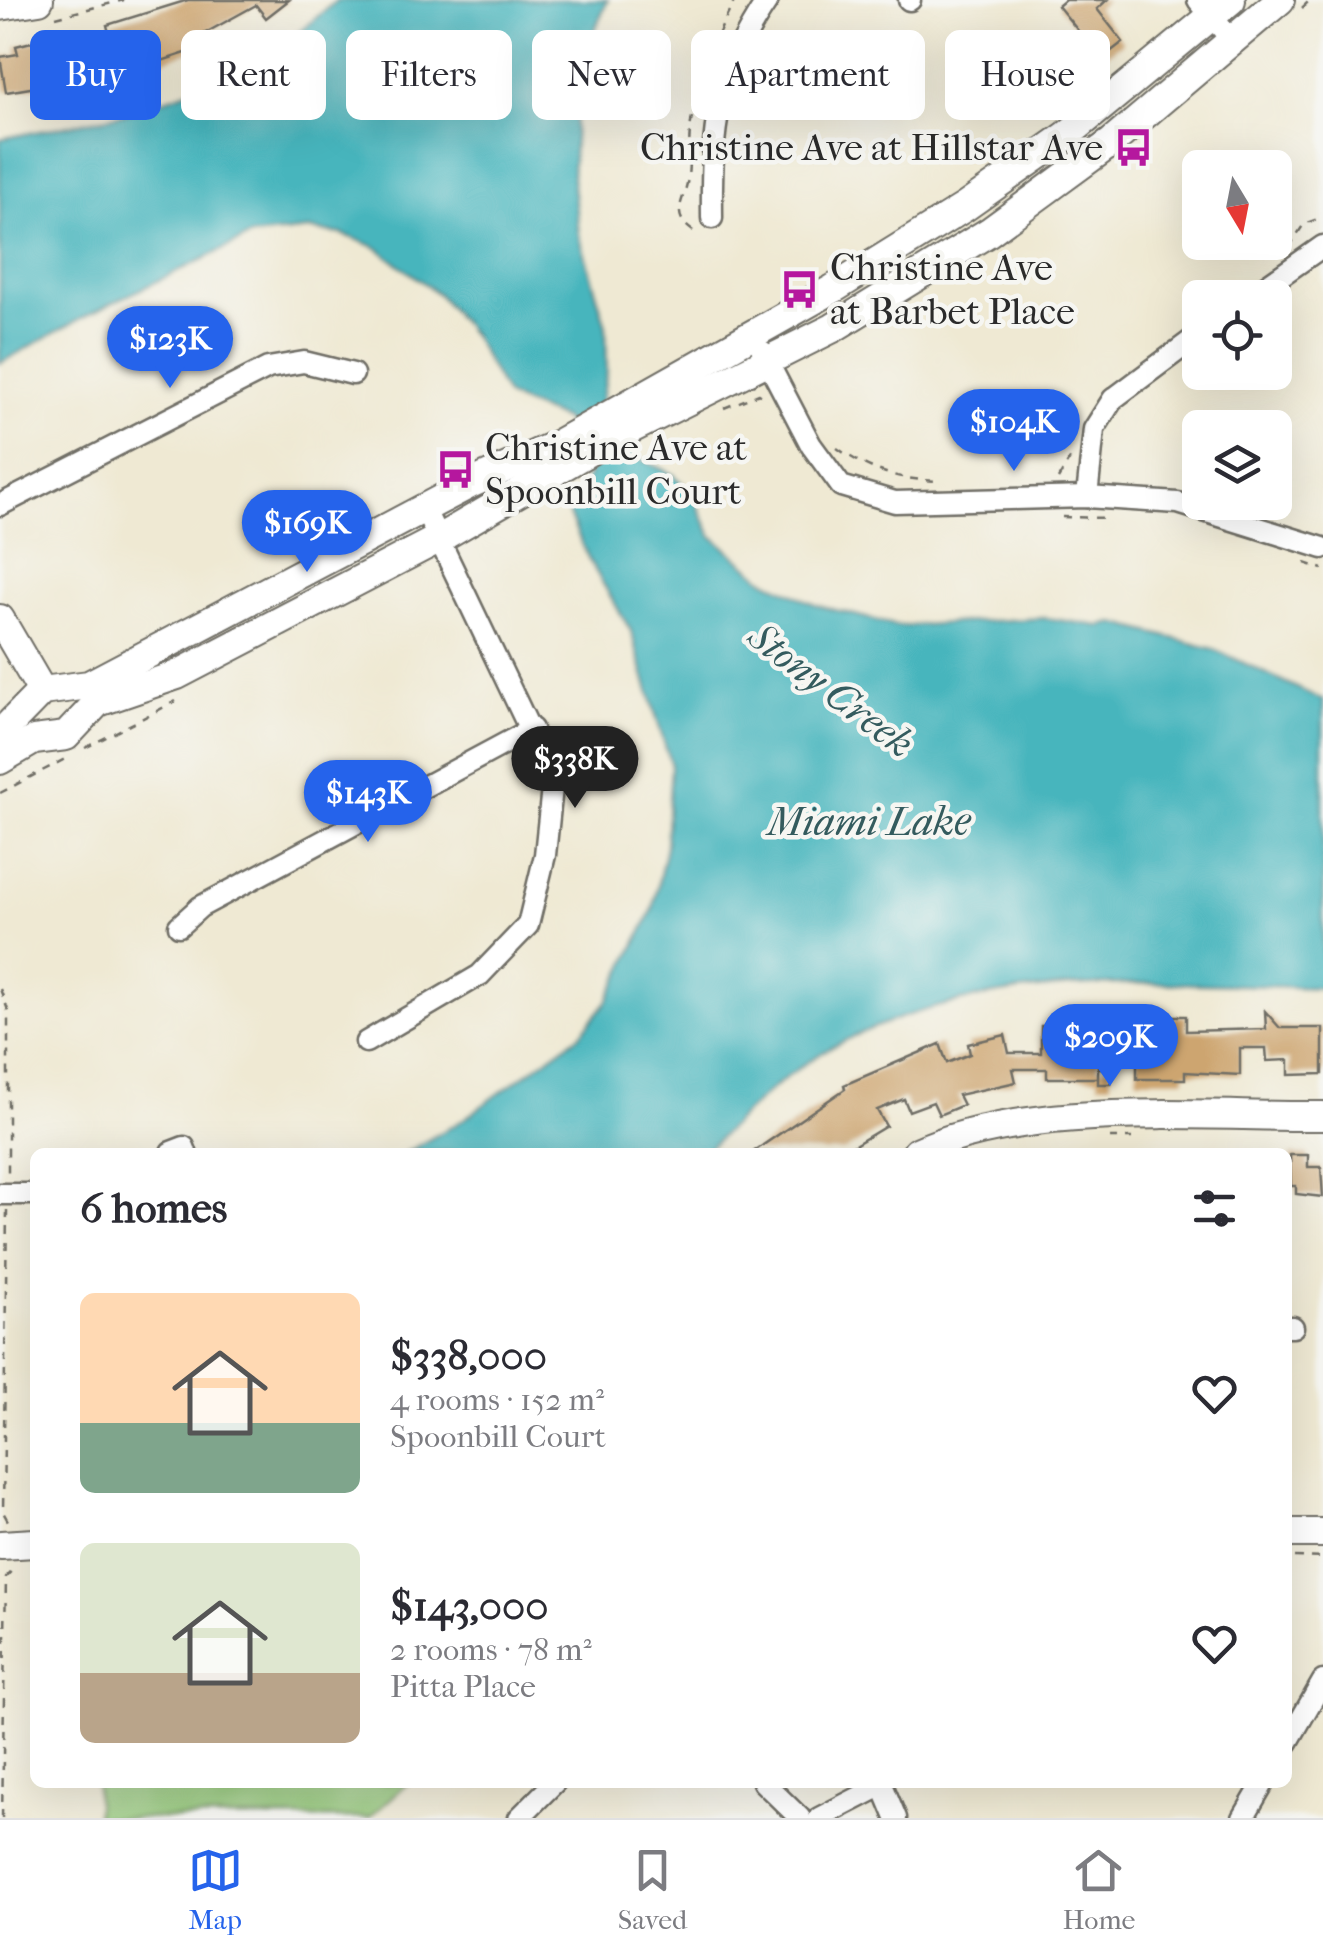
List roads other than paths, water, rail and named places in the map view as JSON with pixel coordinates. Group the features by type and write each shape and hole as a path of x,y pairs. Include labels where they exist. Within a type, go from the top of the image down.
{"street":[{"path":"712,218 711,153 722,84 768,0"},
{"path":"638,414 753,334 965,208 1106,105 1214,5 1234,43"},
{"path":"0,6 44,9"},
{"path":"0,734 44,696 89,685 424,508 565,452 638,414 770,364 989,232 1112,142 1234,43 1288,6"},
{"path":"1275,280 1323,246"},
{"path":"753,334 811,445 842,486 895,502 1086,497 1178,504 1323,548"},
{"path":"1086,497 1094,429 1113,400 1182,348"},
{"path":"0,505 268,368 304,362 353,374"},
{"path":"0,760 34,740 66,736 114,694 177,675 440,538 565,452"},
{"path":"366,1042 480,975 528,925 545,855 553,778 424,508"},
{"path":"0,619 44,696"},
{"path":"44,696 76,700 78,722"},
{"path":"44,696 32,726 48,738"},
{"path":"180,926 200,907 532,730"},
{"path":"928,1148 976,1131 1038,1119 1323,1116"},
{"path":"5,1193 30,1194"},
{"path":"1292,1534 1323,1533"},
{"path":"1292,1735 1323,1681"},
{"path":"518,1818 549,1788"},
{"path":"768,1788 800,1818"},
{"path":"819,1818 874,1788"},
{"path":"883,1788 896,1818"},
{"path":"1243,1818 1260,1788"}],"water":[{"name":"Miami Lake","path":"337,0 608,0 595,30 532,30 532,120 575,120 572,178 579,234 606,326 607,372 601,404 622,450 674,475 692,493 712,536 762,578 816,605 898,626 1045,618 1100,626 1115,623 1214,649 1323,700 1323,988 1201,984 1078,986 957,1002 898,1019 842,1042 804,1064 709,1148 414,1148 461,1121 580,1035 608,1000 653,909 666,846 671,766 631,631 589,560 563,501 581,493 591,467 565,420 507,397 472,335 438,294 376,247 342,234 310,230 251,236 91,313 0,363 0,139 94,120 161,120 161,101 181,93 181,120 326,120 326,30 302,30"}],"place":[{"name":"Christine Ave at Hillstar Ave","path":"1133,147"},
{"name":"Christine Ave at Barbet Place","path":"800,289"},
{"name":"Christine Ave at Spoonbill Court","path":"455,469"}],"water label":[{"name":"Stony Creek","path":"831,690"}]}
